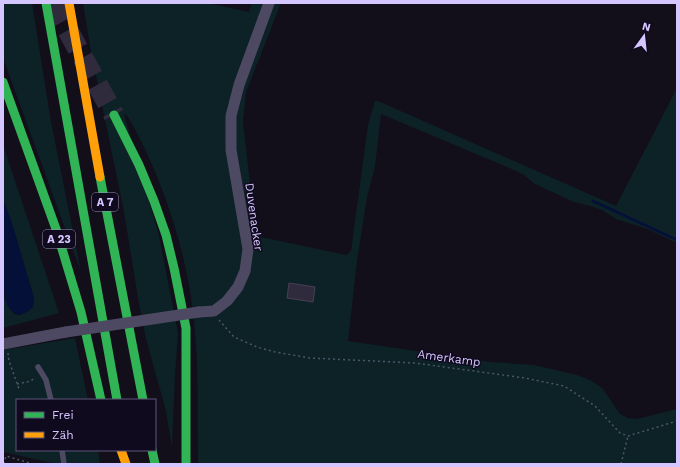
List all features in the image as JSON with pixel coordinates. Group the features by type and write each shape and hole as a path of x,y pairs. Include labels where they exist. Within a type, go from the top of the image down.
{"highway":[{"name":"A 7","path":"46,3 116,399"},
{"name":"A 7","path":"69,3 142,399"},
{"name":"A 23","path":"3,82 56,229 77,297 101,399"},
{"path":"114,115 139,165 154,201 166,236 174,268 186,328 186,464"},
{"path":"121,451 126,464"},
{"path":"127,451 130,464"},
{"path":"152,451 155,464"}],"street":[{"name":"Duvenacker","path":"214,311 226,301 238,287 245,272 248,249 231,150 231,116 239,85 269,3"},
{"path":"6,348 66,332 214,311"}],"lane":[{"path":"38,367 46,380 51,399"},
{"path":"62,451 64,464"}],"path":[{"name":"Amerkamp","path":"214,311 220,322 234,337 257,347 275,352 310,358 415,363 525,378 564,386 595,406 620,433 628,436"},
{"path":"6,348 19,389"},
{"path":"17,384 31,381 35,376 38,367"},
{"path":"620,464 628,436 677,421"},
{"path":"4,464 6,456 33,464"}],"green space":[{"path":"3,3 32,3 51,122 81,272 3,58"},
{"path":"83,3 208,3 249,12 252,3 281,3 246,92 243,122 253,210 261,237 346,255 351,251 368,125 375,101 616,206 677,88 677,243 647,229 616,219 602,210 574,202 535,184 524,175 514,170 381,114 375,167 367,197 357,261 348,341 491,362 534,365 577,375 590,380 602,388 620,414 628,418 637,419 677,409 677,464 198,464 195,330 193,308 185,265 180,244 159,181 140,138 128,117 124,114 159,236 178,333 172,448 166,411 146,339 139,304 124,212 90,46"},
{"path":"4,148 59,313 3,328 3,288 5,300 14,314 20,315 33,307 34,298 14,230 3,199"},
{"path":"75,338 88,399 16,399 16,451 98,451 100,464 57,464 3,452 3,350"}],"water":[{"path":"3,199 11,220 34,298 33,307 20,315 9,309 3,288"}],"building":[{"path":"289,283 315,287 313,302 287,298"}],"waterway":[{"path":"593,201 677,240"}],"tunnel":[{"path":"53,3 114,115"}],"traffic: fast":[{"path":"46,3 117,399"},
{"path":"3,82 56,229 81,312 101,399"},
{"path":"114,115 139,165 154,201 166,235 174,268 186,328 186,464"},
{"path":"100,177 143,399"},
{"path":"152,451 155,464"}],"traffic: slow":[{"path":"69,3 100,177"},
{"path":"121,451 126,464"}]}
